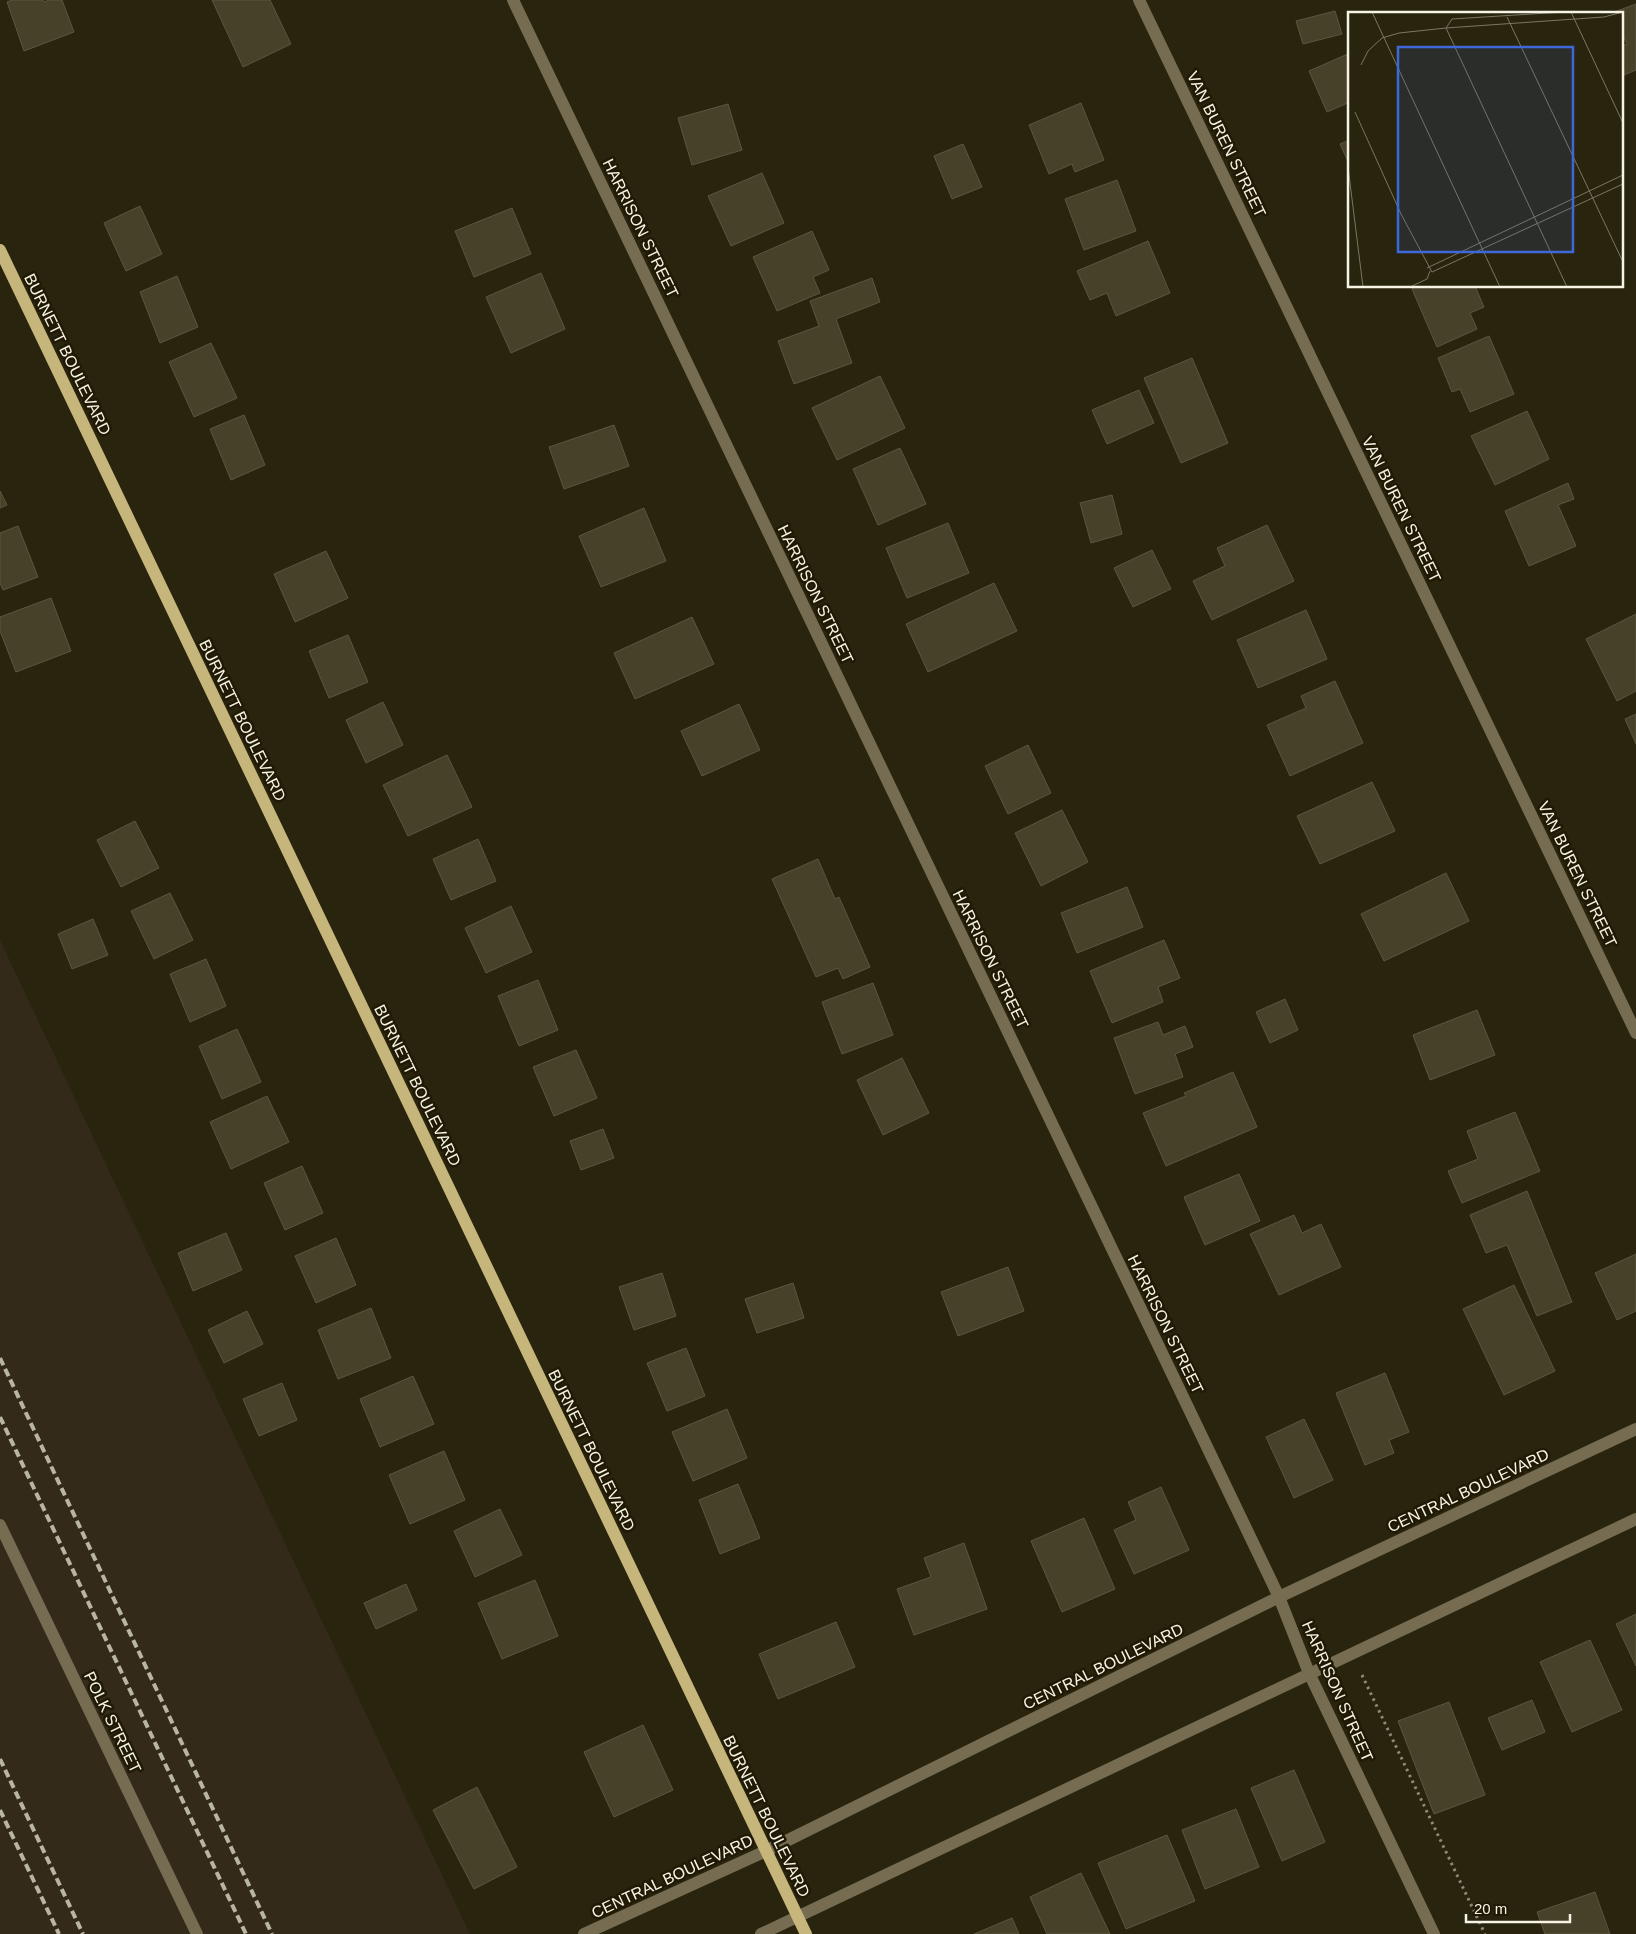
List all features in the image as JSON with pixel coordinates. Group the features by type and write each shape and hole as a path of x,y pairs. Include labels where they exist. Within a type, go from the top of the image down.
{"main road":[{"name":"BURNETT BOULEVARD","path":"0,250 806,1934"}],"street":[{"name":"HARRISON STREET","path":"513,0 1279,1597 1309,1673 1434,1934"},
{"name":"VAN BUREN STREET","path":"1139,0 1636,1033"},
{"name":"CENTRAL BOULEVARD","path":"584,1934 766,1851 1279,1597 1636,1429"},
{"path":"761,1934 1636,1519"},
{"name":"POLK STREET","path":"0,1525 197,1934"}],"path":[{"path":"1370,1670 1362,1674 1485,1934"}],"shaded area":[{"path":"0,940 470,1934 0,1934"}],"building":[{"path":"12,0 43,0 44,2 62,0 74,32 24,51 7,2"},
{"path":"212,0 270,0 291,44 243,67"},
{"path":"1636,4 1636,70 1624,75 1624,45 1627,44 1624,37 1624,12 1614,12"},
{"path":"1335,11 1342,34 1303,44 1296,21"},
{"path":"1348,54 1348,103 1327,112 1309,71"},
{"path":"1081,103 1104,160 1075,172 1072,164 1049,174 1029,125"},
{"path":"728,104 742,150 692,165 678,118"},
{"path":"1348,141 1348,162 1340,144"},
{"path":"963,144 982,187 952,199 934,156"},
{"path":"762,173 784,223 731,246 708,196"},
{"path":"1117,180 1136,231 1084,250 1065,199"},
{"path":"140,206 162,254 126,271 104,223"},
{"path":"512,208 531,254 474,277 455,231"},
{"path":"812,231 829,270 813,277 820,293 777,311 753,257"},
{"path":"1148,241 1170,293 1116,316 1107,293 1090,300 1077,271"},
{"path":"541,273 565,329 511,353 486,297"},
{"path":"177,276 198,327 160,343 140,292"},
{"path":"872,278 880,302 836,319 852,363 794,384 778,341 819,326 810,301"},
{"path":"1476,288 1484,307 1470,313 1477,329 1437,347 1412,289"},
{"path":"1489,336 1514,394 1470,412 1460,389 1452,392 1438,358"},
{"path":"211,343 237,398 194,417 169,362"},
{"path":"1192,358 1228,443 1181,463 1144,378"},
{"path":"880,376 905,428 837,460 812,408"},
{"path":"1139,390 1154,423 1107,444 1092,410"},
{"path":"1527,411 1549,459 1495,485 1471,436"},
{"path":"244,415 265,465 231,480 210,429"},
{"path":"614,425 629,466 564,489 549,447"},
{"path":"900,448 926,504 878,525 853,469"},
{"path":"1568,483 1574,499 1558,505 1576,546 1529,566 1505,511"},
{"path":"0,491 7,505 0,508"},
{"path":"1112,495 1122,534 1091,543 1080,503"},
{"path":"644,508 666,561 601,587 579,536"},
{"path":"948,523 969,573 907,598 886,548"},
{"path":"1267,525 1294,581 1212,620 1193,581 1225,566 1217,548"},
{"path":"18,526 38,577 3,590 0,583 0,533"},
{"path":"1152,550 1171,589 1133,607 1114,568"},
{"path":"326,551 348,598 295,622 274,574"},
{"path":"994,583 1017,631 928,672 906,624"},
{"path":"51,598 71,651 16,672 0,631 0,617"},
{"path":"1306,610 1327,659 1258,688 1237,640"},
{"path":"1636,614 1636,691 1617,701 1586,639"},
{"path":"692,617 714,664 635,699 614,653"},
{"path":"348,635 368,682 329,698 309,651"},
{"path":"1335,681 1363,743 1290,776 1267,725 1306,708 1301,696"},
{"path":"383,702 403,745 366,763 346,720"},
{"path":"739,704 760,750 702,776 681,731"},
{"path":"1636,714 1636,744 1625,719"},
{"path":"1028,745 1051,793 1008,814 985,766"},
{"path":"447,755 472,807 408,836 383,785"},
{"path":"1372,782 1395,831 1320,864 1297,816"},
{"path":"1062,810 1088,862 1041,886 1015,833"},
{"path":"135,821 159,868 121,887 97,840"},
{"path":"478,839 496,881 451,900 433,859"},
{"path":"818,859 835,899 839,897 870,967 843,979 838,968 816,977 772,879"},
{"path":"1446,873 1469,921 1384,961 1361,914"},
{"path":"1127,887 1143,927 1077,953 1061,913"},
{"path":"170,893 193,940 154,959 131,911"},
{"path":"511,906 532,952 486,973 465,928"},
{"path":"93,919 108,955 72,969 58,934"},
{"path":"1164,940 1180,978 1158,987 1163,1002 1112,1023 1090,971"},
{"path":"206,959 226,1006 190,1022 170,974"},
{"path":"538,980 558,1030 519,1046 498,996"},
{"path":"873,983 893,1035 842,1054 822,1002"},
{"path":"1285,999 1298,1030 1270,1043 1256,1012"},
{"path":"1477,1010 1495,1055 1430,1080 1413,1035"},
{"path":"1158,1022 1163,1035 1185,1026 1193,1047 1175,1054 1183,1077 1135,1094 1114,1038"},
{"path":"237,1029 261,1082 222,1099 199,1046"},
{"path":"576,1050 597,1098 554,1116 533,1067"},
{"path":"902,1058 929,1113 883,1135 857,1080"},
{"path":"1233,1072 1257,1127 1166,1166 1143,1113 1186,1096 1184,1093"},
{"path":"267,1096 289,1142 231,1169 210,1122"},
{"path":"1515,1112 1540,1171 1462,1203 1448,1171 1478,1159 1467,1131"},
{"path":"603,1129 614,1158 581,1170 570,1141"},
{"path":"302,1166 323,1213 285,1230 264,1183"},
{"path":"1239,1174 1260,1221 1205,1245 1184,1197"},
{"path":"1527,1191 1572,1302 1537,1316 1507,1245 1486,1253 1470,1215"},
{"path":"1294,1215 1302,1233 1321,1224 1341,1267 1279,1295 1250,1234"},
{"path":"226,1233 242,1270 193,1291 178,1253"},
{"path":"336,1238 356,1285 316,1303 295,1256"},
{"path":"1636,1254 1636,1311 1617,1320 1595,1273"},
{"path":"1008,1267 1024,1311 958,1336 941,1292"},
{"path":"662,1273 676,1316 634,1330 619,1287"},
{"path":"793,1283 804,1318 757,1333 745,1299"},
{"path":"1514,1285 1555,1371 1504,1395 1463,1309"},
{"path":"371,1308 391,1358 338,1379 318,1330"},
{"path":"247,1311 263,1344 224,1363 208,1330"},
{"path":"686,1348 705,1396 667,1411 647,1363"},
{"path":"1385,1373 1409,1432 1389,1440 1394,1453 1365,1465 1336,1393"},
{"path":"413,1376 434,1424 380,1447 360,1399"},
{"path":"282,1383 297,1420 259,1436 243,1399"},
{"path":"727,1409 747,1458 693,1481 672,1432"},
{"path":"1304,1419 1333,1480 1294,1498 1266,1437"},
{"path":"444,1451 465,1500 410,1524 389,1475"},
{"path":"738,1484 760,1538 720,1554 699,1500"},
{"path":"1161,1487 1189,1550 1134,1574 1114,1530 1136,1520 1128,1502"},
{"path":"500,1509 522,1555 475,1577 454,1531"},
{"path":"1084,1518 1115,1589 1062,1612 1031,1541"},
{"path":"964,1543 987,1609 914,1635 897,1589 931,1577 924,1558"},
{"path":"535,1580 558,1636 502,1659 478,1603"},
{"path":"406,1584 417,1610 376,1629 364,1603"},
{"path":"1636,1614 1636,1666 1616,1624"},
{"path":"836,1622 855,1667 778,1699 759,1654"},
{"path":"1590,1640 1622,1710 1572,1732 1540,1662"},
{"path":"1532,1700 1545,1732 1502,1750 1488,1718"},
{"path":"1449,1702 1485,1795 1434,1814 1398,1721"},
{"path":"643,1725 673,1790 614,1817 584,1752"},
{"path":"1294,1770 1325,1842 1282,1861 1251,1788"},
{"path":"477,1787 517,1867 474,1889 433,1810"},
{"path":"1236,1809 1259,1867 1205,1889 1182,1830"},
{"path":"1167,1835 1195,1901 1126,1929 1098,1863"},
{"path":"1081,1873 1110,1934 1047,1934 1030,1897"},
{"path":"1595,1892 1610,1934 1545,1934 1537,1912"},
{"path":"1012,1918 1019,1934 974,1934"}],"railway":[{"path":"0,1358 272,1934"},
{"path":"0,1417 246,1934"},
{"path":"0,1759 83,1934"},
{"path":"0,1810 59,1934"}]}
